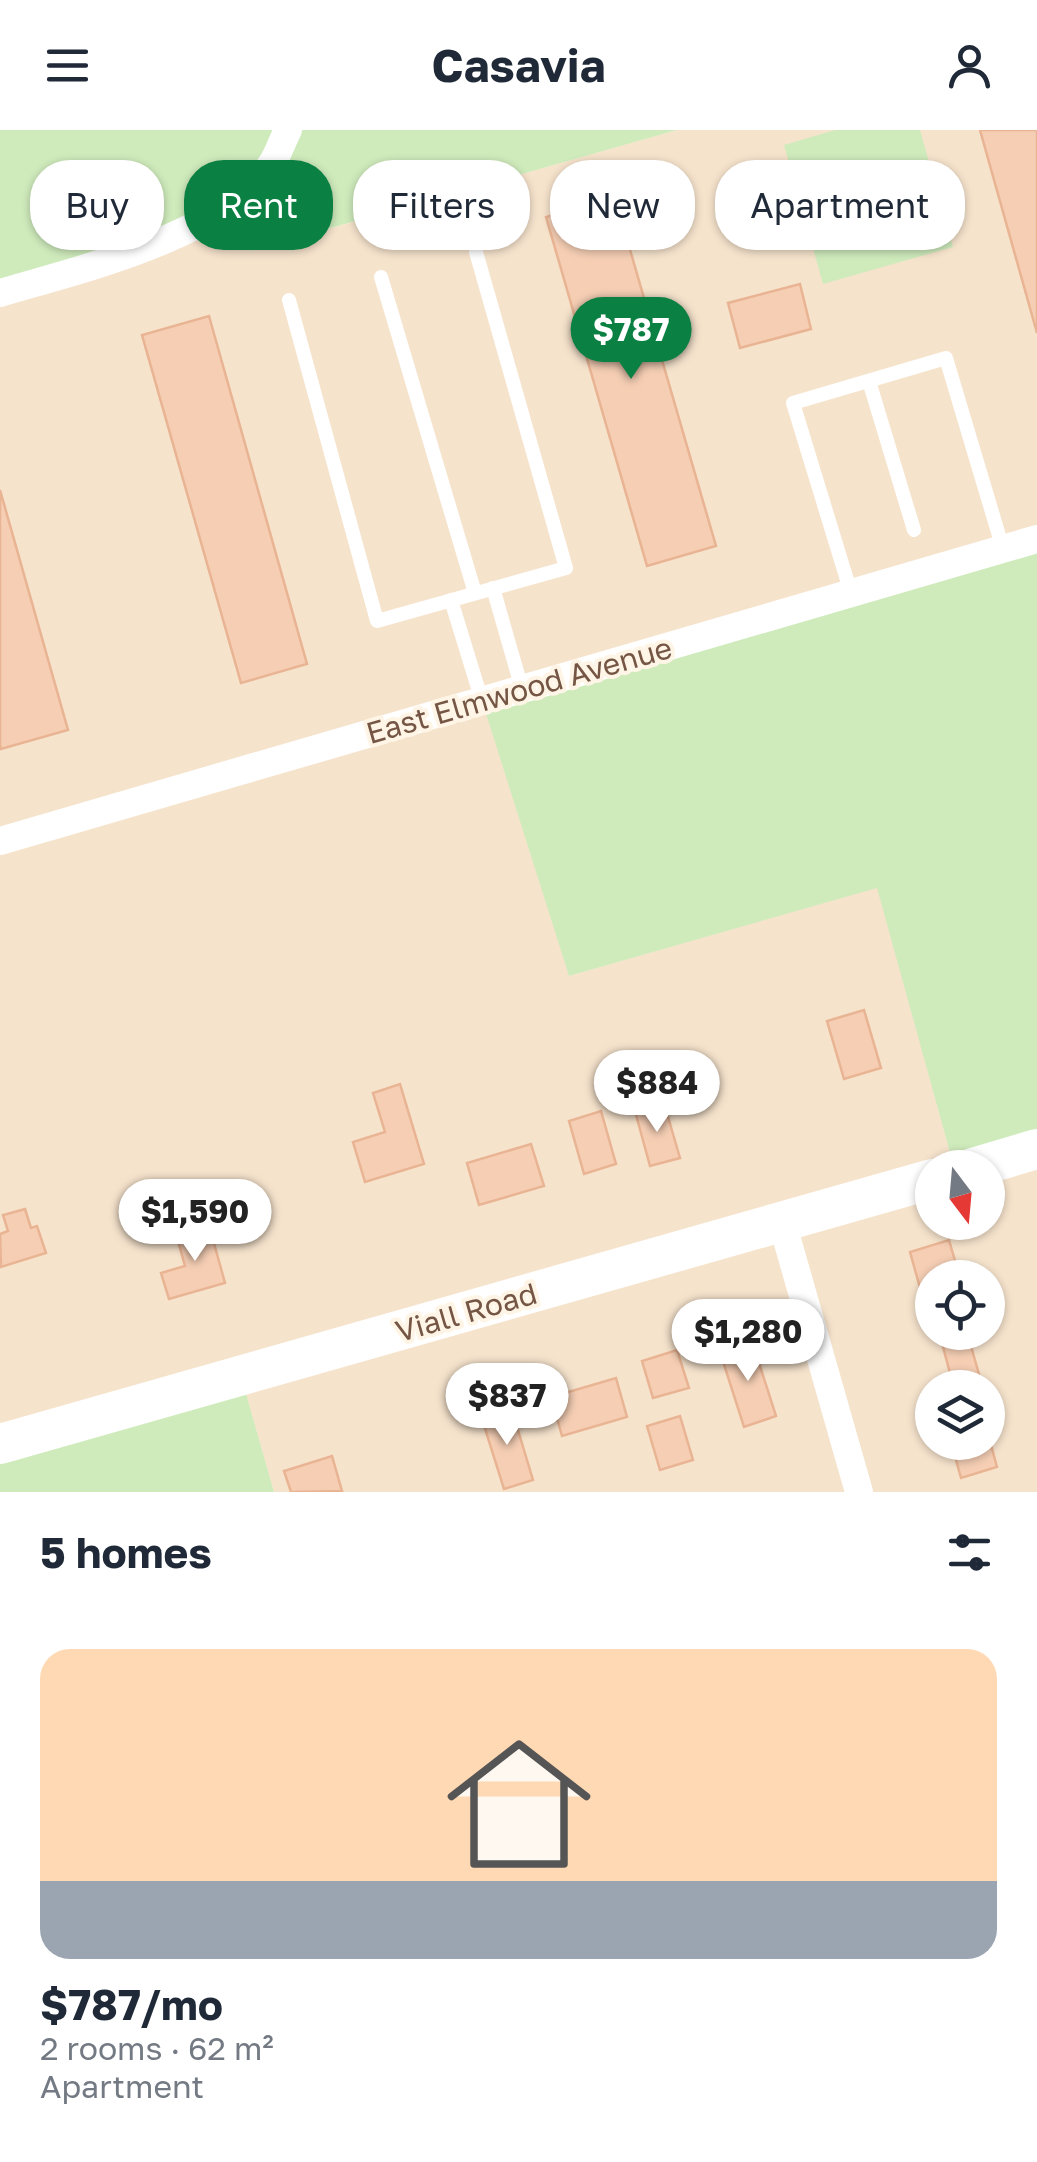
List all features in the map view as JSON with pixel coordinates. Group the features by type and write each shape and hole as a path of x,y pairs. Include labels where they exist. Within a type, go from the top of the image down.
{"street":[{"path":"0,294 82,269 200,224 236,200 270,166 288,130"},
{"name":"East Elmwood Avenue","path":"0,841 1037,539"},
{"path":"1005,1158 1037,1149"},
{"name":"Viall Road","path":"0,1444 915,1184"},
{"path":"782,1222 859,1492"}],"lane":[{"path":"289,300 376,621 566,568 476,252"},
{"path":"381,277 475,594"},
{"path":"852,593 793,402 946,358 1003,549"},
{"path":"870,380 914,530"},
{"path":"494,588 522,689"},
{"path":"451,600 482,700"}],"shaded area":[{"path":"677,130 1037,130 1037,539 569,976 878,887 949,1150 915,1150 915,1240 1005,1240 1005,1161 1037,1149 1037,1492 274,1492 241,1377 0,1444 0,293 109,250 164,250 164,228 184,220 184,250 333,250 333,228 353,222 353,250 530,250 530,172 550,166 550,250 695,250 695,160 571,160"}],"green space":[{"path":"0,130 677,130 571,160 550,160 550,166 530,172 530,160 353,160 353,222 333,227 333,160 184,160 184,221 164,229 164,160 30,160 30,250 110,250 0,293"},
{"path":"835,130 920,130 928,160 788,160 784,145"},
{"path":"813,250 942,250 823,284"},
{"path":"1037,539 1037,1149 1005,1156 1005,1150 949,1150 877,888 569,976 482,701"},
{"path":"241,1376 274,1492 0,1492 0,1444"}],"building":[{"path":"980,130 1037,130 1037,333"},
{"path":"556,250 630,250 716,546 647,566"},
{"path":"800,284 811,329 740,348 728,303"},
{"path":"209,316 307,664 241,683 142,335"},
{"path":"0,490 68,730 1,749 0,745"},
{"path":"864,1010 881,1068 844,1079 827,1021"},
{"path":"400,1084 424,1164 365,1182 353,1142 385,1132 373,1093"},
{"path":"664,1103 680,1158 650,1166 635,1111"},
{"path":"601,1111 616,1164 584,1174 569,1121"},
{"path":"531,1144 544,1186 479,1205 467,1163"},
{"path":"25,1209 31,1228 37,1226 46,1253 1,1267 0,1234 8,1231 3,1215"},
{"path":"209,1225 225,1283 169,1299 161,1273 185,1266 176,1234"},
{"path":"949,1240 955,1260 915,1260 915,1270 910,1252"},
{"path":"752,1341 776,1416 744,1427 720,1352"},
{"path":"677,1350 689,1388 653,1398 642,1361"},
{"path":"944,1350 972,1350 978,1370 949,1370"},
{"path":"616,1378 627,1417 562,1436 551,1397"},
{"path":"511,1407 533,1480 504,1489 481,1416"},
{"path":"680,1416 693,1460 660,1470 647,1426"},
{"path":"332,1456 342,1491 291,1492 284,1471"},
{"path":"956,1460 995,1460 997,1467 961,1478"}]}
